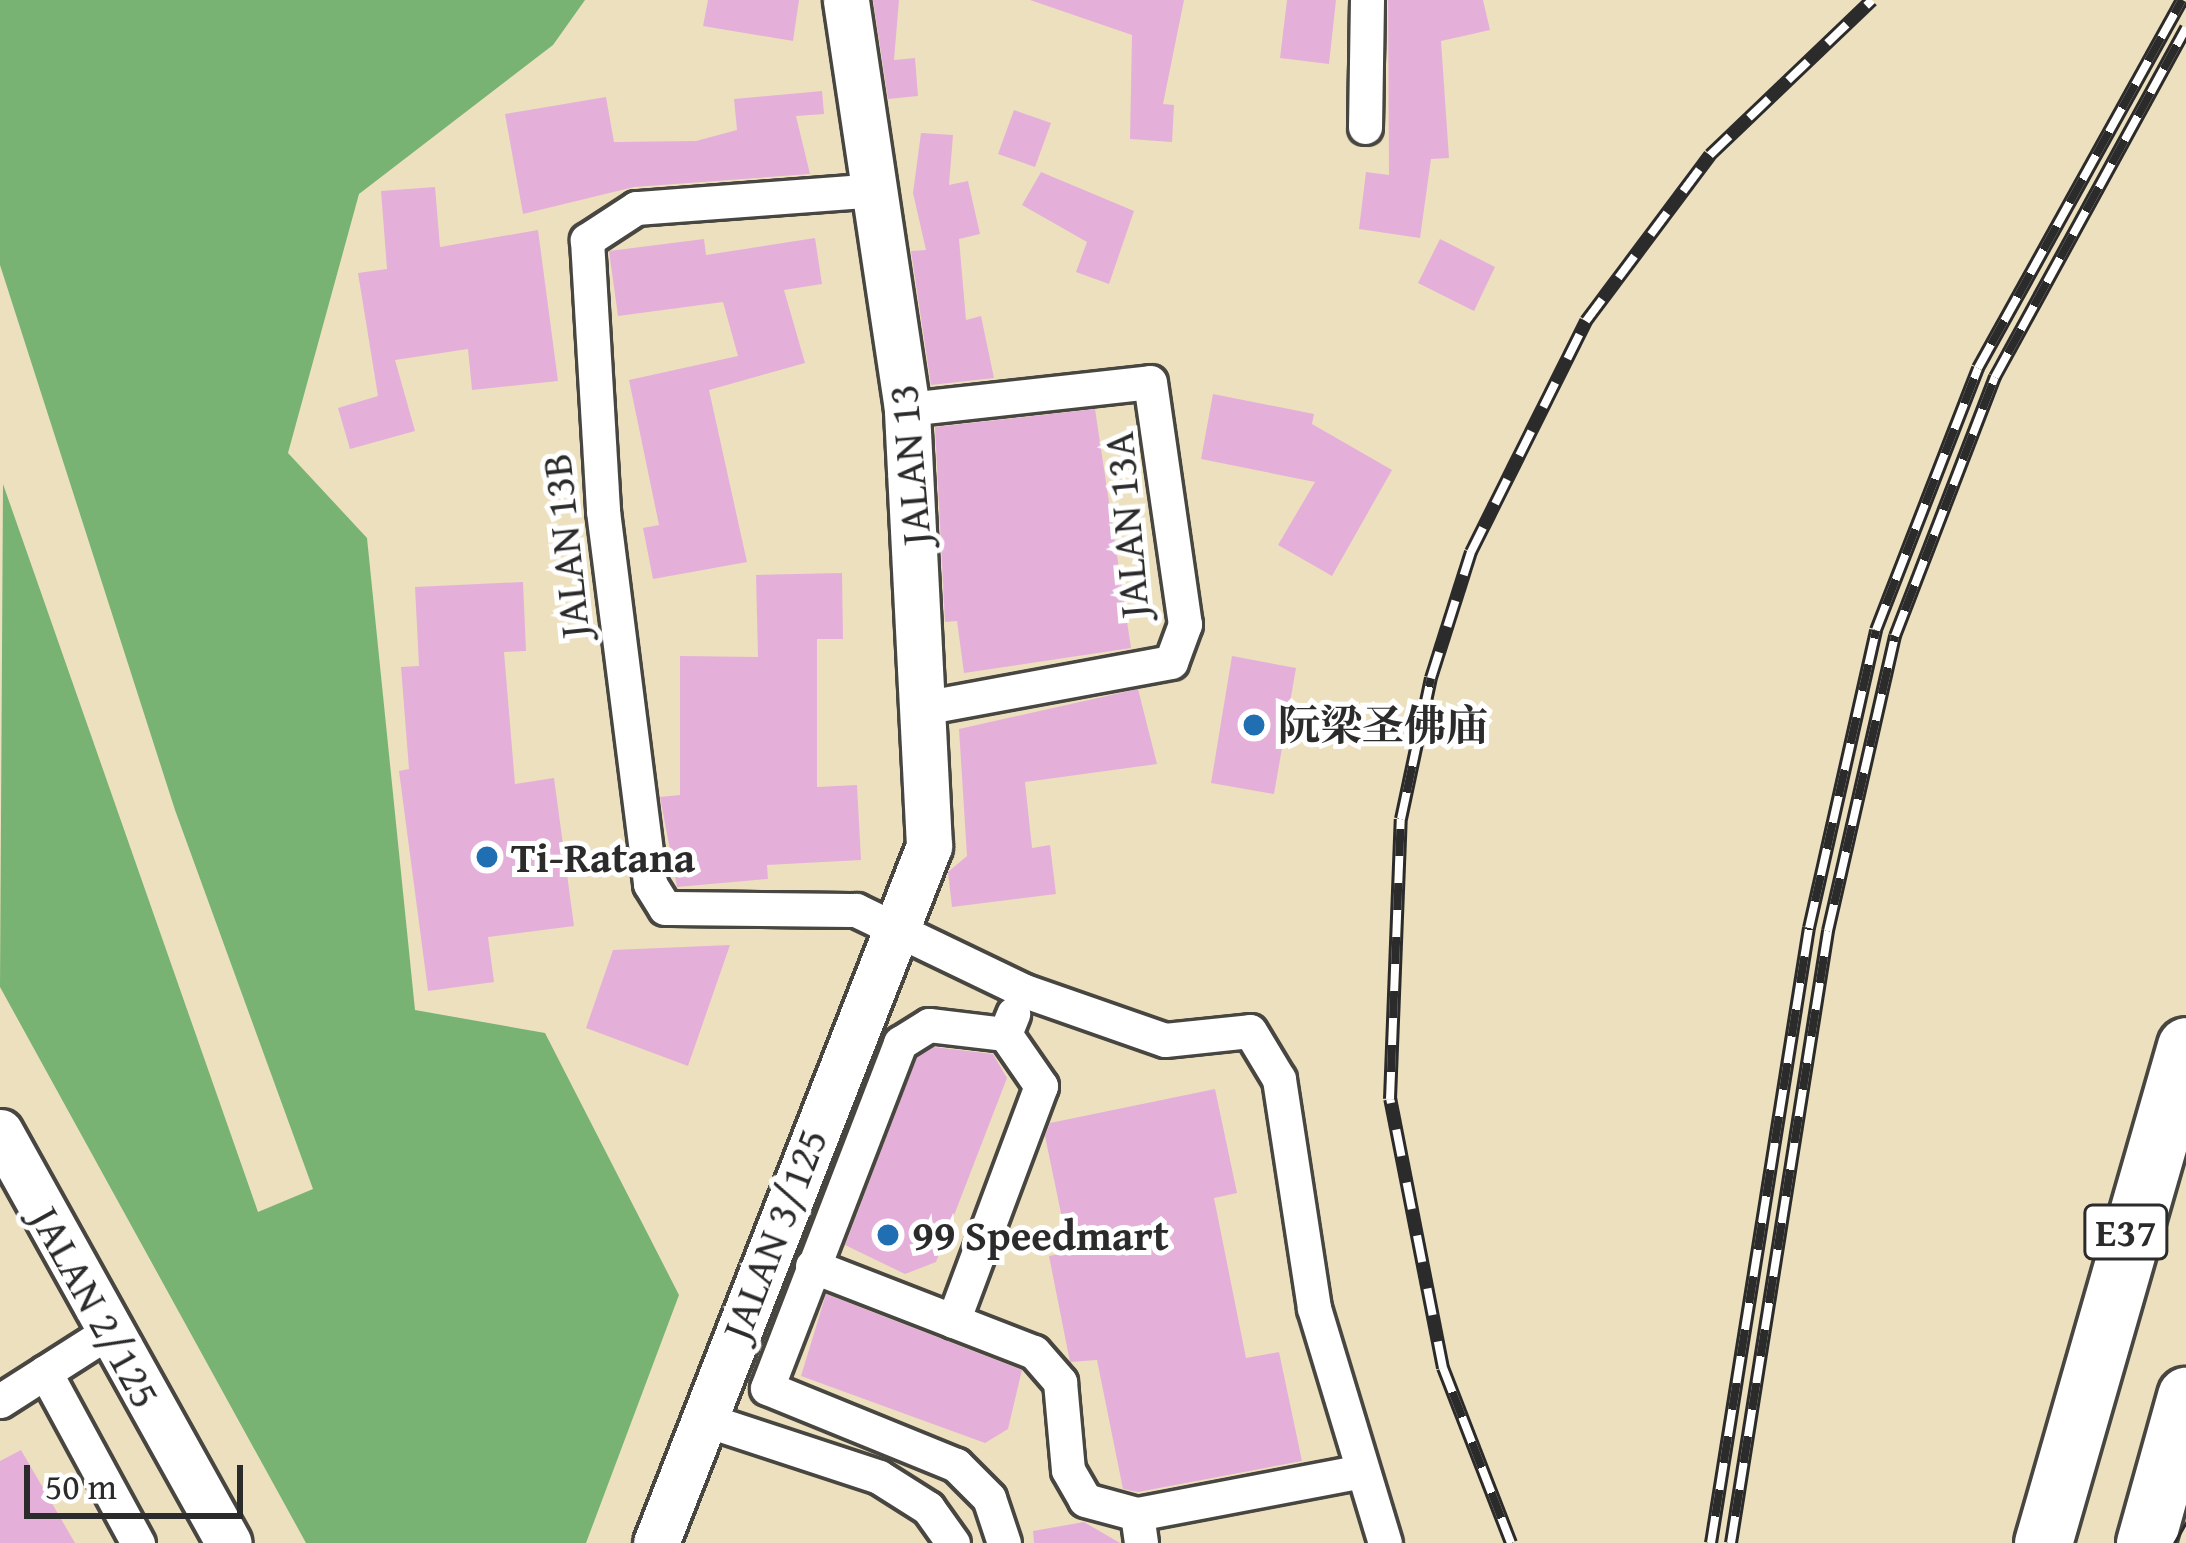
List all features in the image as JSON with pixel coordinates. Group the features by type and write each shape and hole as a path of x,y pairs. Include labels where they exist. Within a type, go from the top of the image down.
{"highway":[{"name":"E37","path":"2043,1543 2186,1046"},
{"path":"2145,1543 2186,1396"}],"street":[{"name":"JALAN 13","path":"846,0 907,409 929,707 929,846 893,925"},
{"path":"1365,127 1367,0"},
{"name":"JALAN 13B","path":"877,190 636,208 587,240 603,511 650,884 665,908 818,907 893,925"},
{"name":"JALAN 13A","path":"907,409 1150,382 1185,624 1171,662 929,707"},
{"path":"893,925 1022,990 1165,1040 1250,1030 1279,1079 1314,1308 1358,1472 1385,1543"},
{"name":"JALAN 3/125","path":"656,1543 893,925"},
{"path":"1005,1034 1022,990"},
{"path":"953,1321 1041,1086 1005,1034 929,1025 899,1043 812,1266 770,1395 956,1465 989,1498 1004,1543"},
{"name":"JALAN 2/125","path":"0,1132 229,1543"},
{"path":"812,1266 1034,1352 1060,1382 1068,1469 1085,1500 1139,1528 1358,1472"},
{"path":"0,1401 108,1332"},
{"path":"44,1372 138,1543"},
{"path":"703,1419 879,1477 928,1508 952,1543"}],"green space":[{"path":"0,0 585,0 553,45 359,194 288,453 367,538 415,1010 545,1033 679,1295 586,1543 306,1543 0,987 3,484 258,1212 313,1189 175,810 0,265"}],"building":[{"path":"708,0 799,0 793,41 703,26"},
{"path":"873,0 899,0 894,60 915,58 918,96 888,99"},
{"path":"1030,0 1184,0 1163,104 1174,105 1172,142 1130,139 1132,35"},
{"path":"1287,0 1336,0 1329,64 1280,58"},
{"path":"1388,0 1483,0 1490,30 1441,41 1449,158 1431,159 1420,238 1359,229 1366,172 1389,175"},
{"path":"822,91 824,114 796,116 810,174 634,187 523,214 505,114 606,97 614,142 696,141 737,130 734,99"},
{"path":"1014,110 1051,123 1035,167 998,154"},
{"path":"921,133 953,135 949,185 968,181 980,234 959,239 966,320 981,316 994,378 931,385 911,251 926,250 913,193"},
{"path":"1041,172 1134,211 1109,284 1076,272 1087,242 1022,205"},
{"path":"435,187 440,247 538,230 558,381 472,390 468,349 395,360 415,431 350,449 338,408 378,396 358,273 387,269 381,191"},
{"path":"815,238 822,284 784,290 805,363 709,390 747,562 653,579 643,528 659,525 629,380 738,356 723,302 618,316 609,251 704,239 706,255"},
{"path":"1440,239 1495,267 1474,311 1418,283"},
{"path":"1213,394 1314,414 1312,424 1392,470 1332,576 1278,545 1315,482 1201,459"},
{"path":"1095,409 1131,648 964,673 957,621 945,622 935,427"},
{"path":"842,573 843,639 817,639 817,787 857,785 861,860 767,865 768,879 677,887 660,797 680,795 680,656 758,657 756,575"},
{"path":"523,582 526,651 504,652 515,784 554,778 574,926 488,937 494,982 428,991 399,771 409,769 401,667 419,666 415,587"},
{"name":"阮梁圣佛庙","path":"1232,656 1296,668 1274,794 1211,783"},
{"path":"1138,689 1157,764 1025,782 1032,848 1050,845 1056,894 952,907 948,872 967,856 959,729"},
{"path":"730,945 688,1066 586,1028 613,950"},
{"path":"934,1047 993,1054 1007,1078 936,1262 905,1274 845,1245 917,1057"},
{"path":"1215,1089 1237,1193 1214,1198 1246,1358 1279,1352 1302,1461 1138,1492 1123,1489 1097,1360 1070,1362 1049,1256 1069,1252 1045,1136 1050,1123"},
{"path":"826,1294 1022,1370 1008,1429 985,1443 801,1376"},
{"path":"21,1450 75,1543 0,1543 0,1461"},
{"path":"1084,1522 1120,1543 1034,1543 1033,1531"}],"tram line":[{"path":"2174,1543 2186,1522"}],"railway":[{"path":"1511,1543 1443,1368 1390,1099 1401,819 1431,678 1471,552 1586,321 1710,155 1872,0"},
{"path":"1711,1543 1809,928 1876,630 1978,368 2182,0"},
{"path":"1731,1543 1828,931 1895,636 1995,377 2186,28"}],"place":[{"name":"阮梁圣佛庙","path":"1254,725"},
{"name":"Ti-Ratana","path":"487,857"},
{"name":"99 Speedmart","path":"888,1235"}]}
